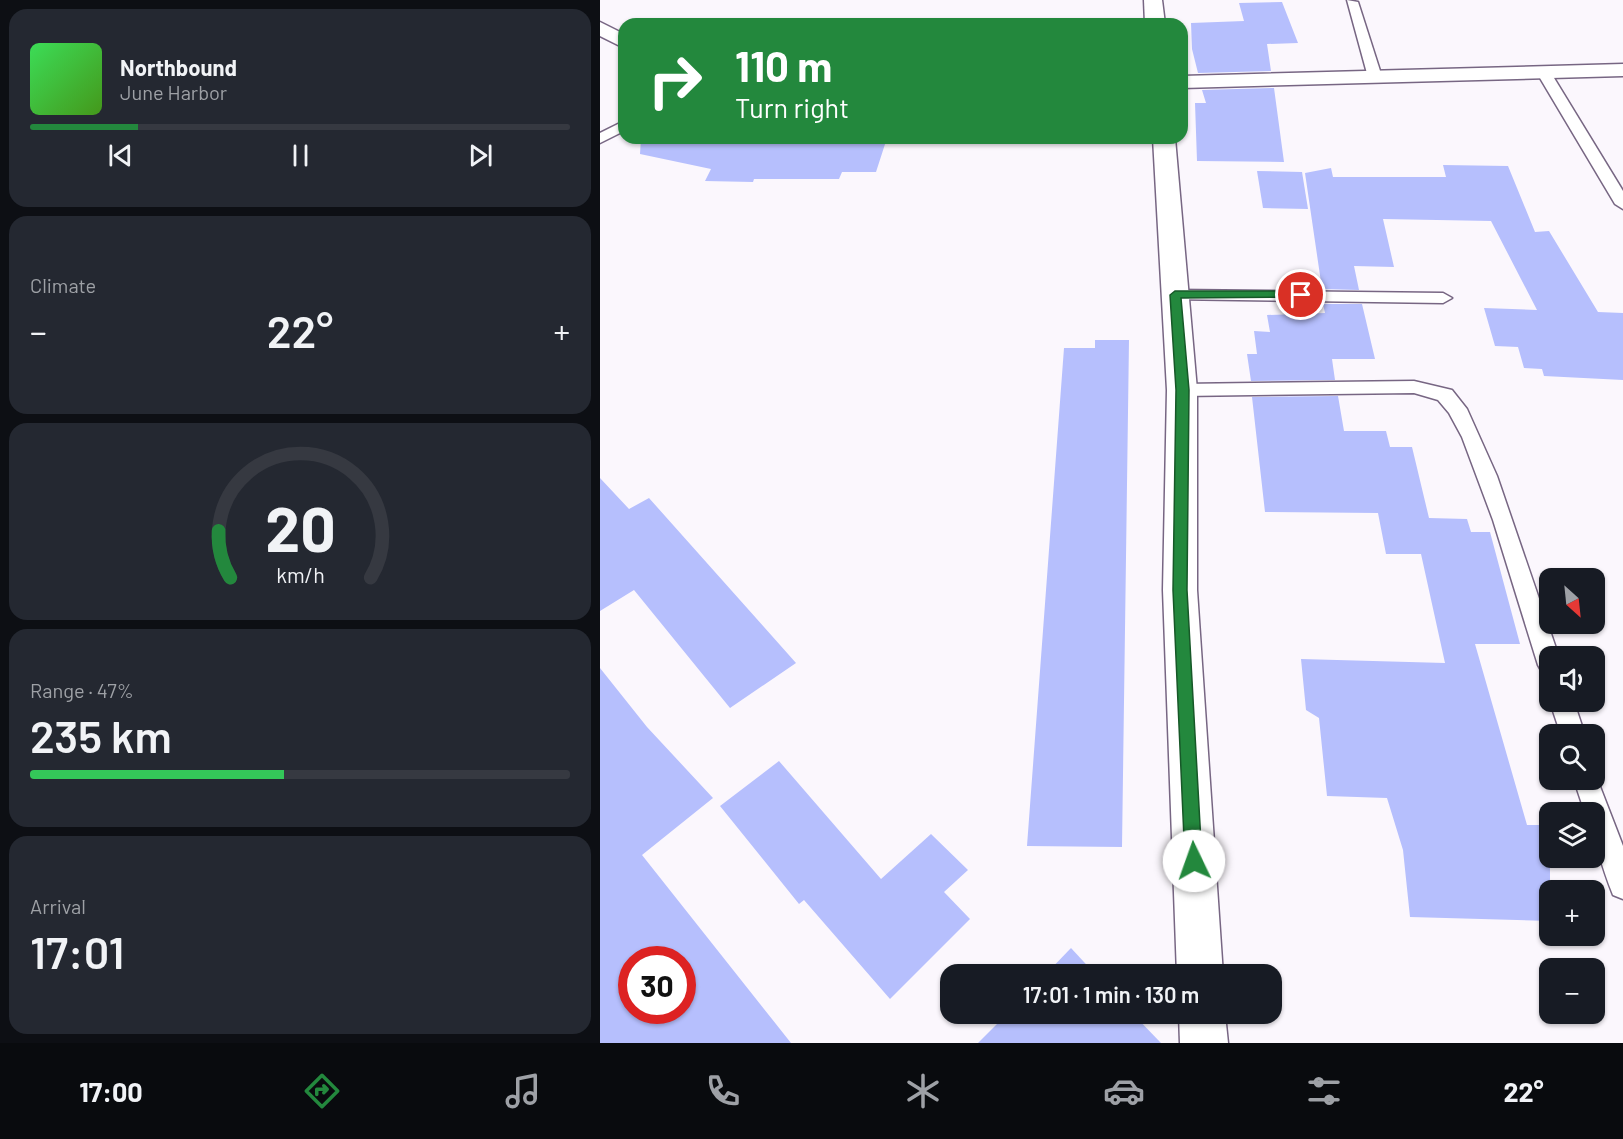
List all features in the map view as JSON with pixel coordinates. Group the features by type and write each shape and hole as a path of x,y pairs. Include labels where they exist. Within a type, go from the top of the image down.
{"street":[{"path":"1153,0 1154,18"},
{"path":"600,28 618,38"},
{"path":"1188,82 1623,70"},
{"path":"1164,144 1182,390 1180,590 1199,964"},
{"path":"1203,1024 1204,1043"}],"lane":[{"path":"1352,2 1376,77"},
{"path":"1544,73 1623,204"},
{"path":"600,139 618,128"},
{"path":"1175,295 1443,298"},
{"path":"1182,390 1414,387 1446,395 1467,422 1471,432 1544,646"},
{"path":"1590,790 1623,885"}],"building":[{"path":"1282,2 1298,43 1267,44 1271,71 1198,73 1192,49 1191,23 1244,21 1239,3"},
{"path":"1274,88 1284,162 1197,161 1195,103 1206,103 1202,90"},
{"path":"641,144 885,144 876,172 842,172 839,179 705,181 711,169 640,154"},
{"path":"1443,165 1508,166 1535,232 1549,231 1598,312 1623,313 1623,380 1544,376 1542,369 1524,368 1518,347 1495,346 1484,308 1537,310 1491,221 1383,219 1394,267 1354,266 1359,290 1322,289 1305,173 1331,168 1333,177 1446,177"},
{"path":"1257,171 1302,172 1308,209 1263,208"},
{"path":"1323,304 1362,304 1375,359 1332,359 1335,380 1251,381 1247,354 1257,354 1254,331 1270,332 1267,315 1325,313"},
{"path":"1095,340 1129,340 1122,847 1027,846 1064,348 1095,348"},
{"path":"1338,396 1344,431 1386,431 1390,447 1412,447 1429,518 1467,519 1471,532 1490,532 1520,644 1475,644 1527,825 1539,825 1539,868 1550,868 1550,880 1539,880 1539,921 1410,917 1403,850 1387,798 1327,796 1319,718 1306,710 1301,659 1445,663 1421,554 1386,554 1378,513 1265,512 1252,397"},
{"path":"600,478 629,509 649,498 796,663 730,708 634,590 600,611"},
{"path":"600,668 647,727 713,798 642,855 791,1043 600,1043"},
{"path":"779,761 881,879 931,834 968,870 944,892 970,919 890,999 804,900 799,904 720,806"},
{"path":"1071,948 1086,964 1056,964"},
{"path":"997,1024 1143,1024 1161,1043 978,1043"}],"route":[{"path":"1194,861 1180,590 1182,390 1175,295 1301,295"}]}
